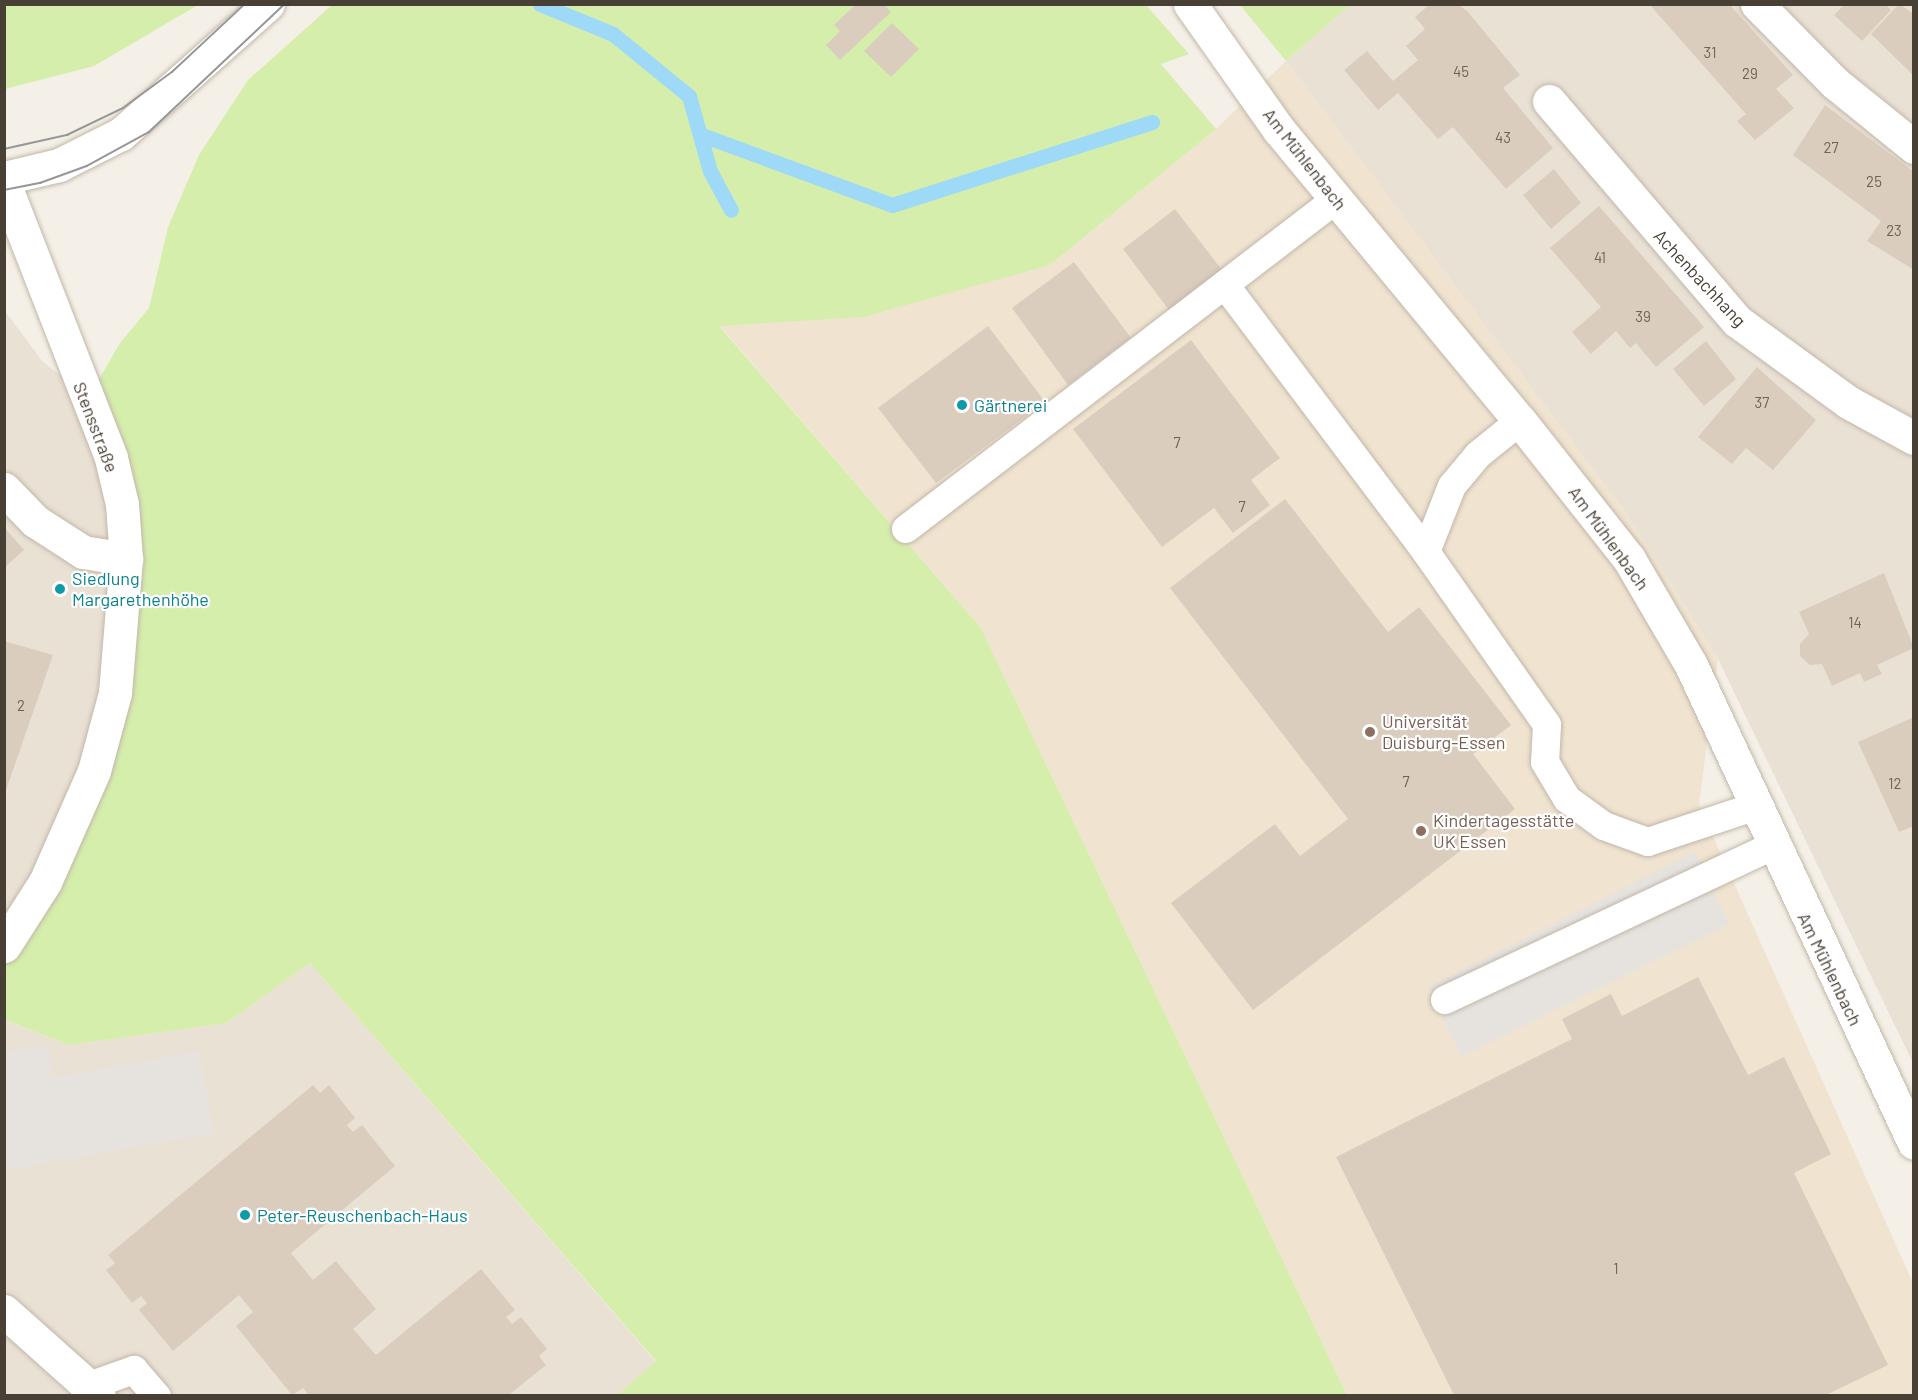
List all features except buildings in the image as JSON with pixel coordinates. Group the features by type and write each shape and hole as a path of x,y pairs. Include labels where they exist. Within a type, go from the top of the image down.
{"street":[{"path":"4,178 59,165 121,134 182,84 268,4"},
{"name":"Am Mühlenbach","path":"1190,4 1279,130 1520,421 1629,559 1691,664 1772,846 1914,1143"},
{"path":"1757,4 1835,83 1914,147"},
{"name":"Achenbachhang","path":"1549,101 1737,321 1848,402 1914,438"},
{"name":"Stensstraße","path":"4,183 111,458 122,504 126,559 115,693 94,771 45,882 4,946"},
{"path":"4,489 35,521 83,552 126,559"},
{"path":"4,1311 94,1391"}],"lane":[{"path":"906,529 1335,200"},
{"path":"1225,285 1426,552 1547,725 1545,762 1567,799 1604,826 1648,842 1754,807"},
{"path":"1426,552 1452,486 1478,454 1520,421"},
{"path":"1444,1000 1772,846"},
{"path":"94,1391 134,1370 157,1395"}],"shaded area":[{"path":"1350,5 1913,5 1913,1063 1718,659 1628,516 1286,61"},
{"name":"Universität Duisburg-Essen","path":"1286,61 1628,516 1718,659 1699,805 1913,1283 1913,1395 1347,1395 981,628 719,325 1050,265 1216,129"},
{"name":"Siedlung Margarethenhöhe","path":"5,311 43,362 76,387 118,503 105,692 79,769 33,877 5,924"},
{"path":"1695,852 1729,924 1461,1057 1428,987"},
{"path":"310,963 656,1362 617,1395 5,1395 4,1020 69,1045 227,1023"},
{"path":"48,1045 52,1078 199,1051 214,1133 5,1170 5,1053"}],"green space":[{"path":"4,5 198,5 94,66 5,89"},
{"path":"332,5 1146,5 1189,54 1161,64 1216,129 1050,265 863,317 719,326 981,628 1347,1395 617,1395 656,1361 310,963 227,1023 69,1045 5,1020 4,964 55,884 132,555 91,393 120,343 149,308 168,227 199,155 248,80"},
{"path":"1240,5 1350,5 1286,61"}],"waterway":[{"path":"540,4 613,34 689,96 710,171 731,210"},
{"path":"702,135 892,205 1152,122"}],"tram line":[{"path":"4,149 67,135 123,108 172,72 245,4"},
{"path":"4,190 40,183 87,166 149,132 285,4"}],"place":[{"name":"Gärtnerei","path":"962,405"},
{"name":"Siedlung Margarethenhöhe","path":"60,589"},
{"name":"Universität Duisburg-Essen","path":"1370,732"},
{"name":"Kindertagesstätte UK Essen","path":"1421,831"},
{"name":"Peter-Reuschenbach-Haus","path":"245,1215"}]}
